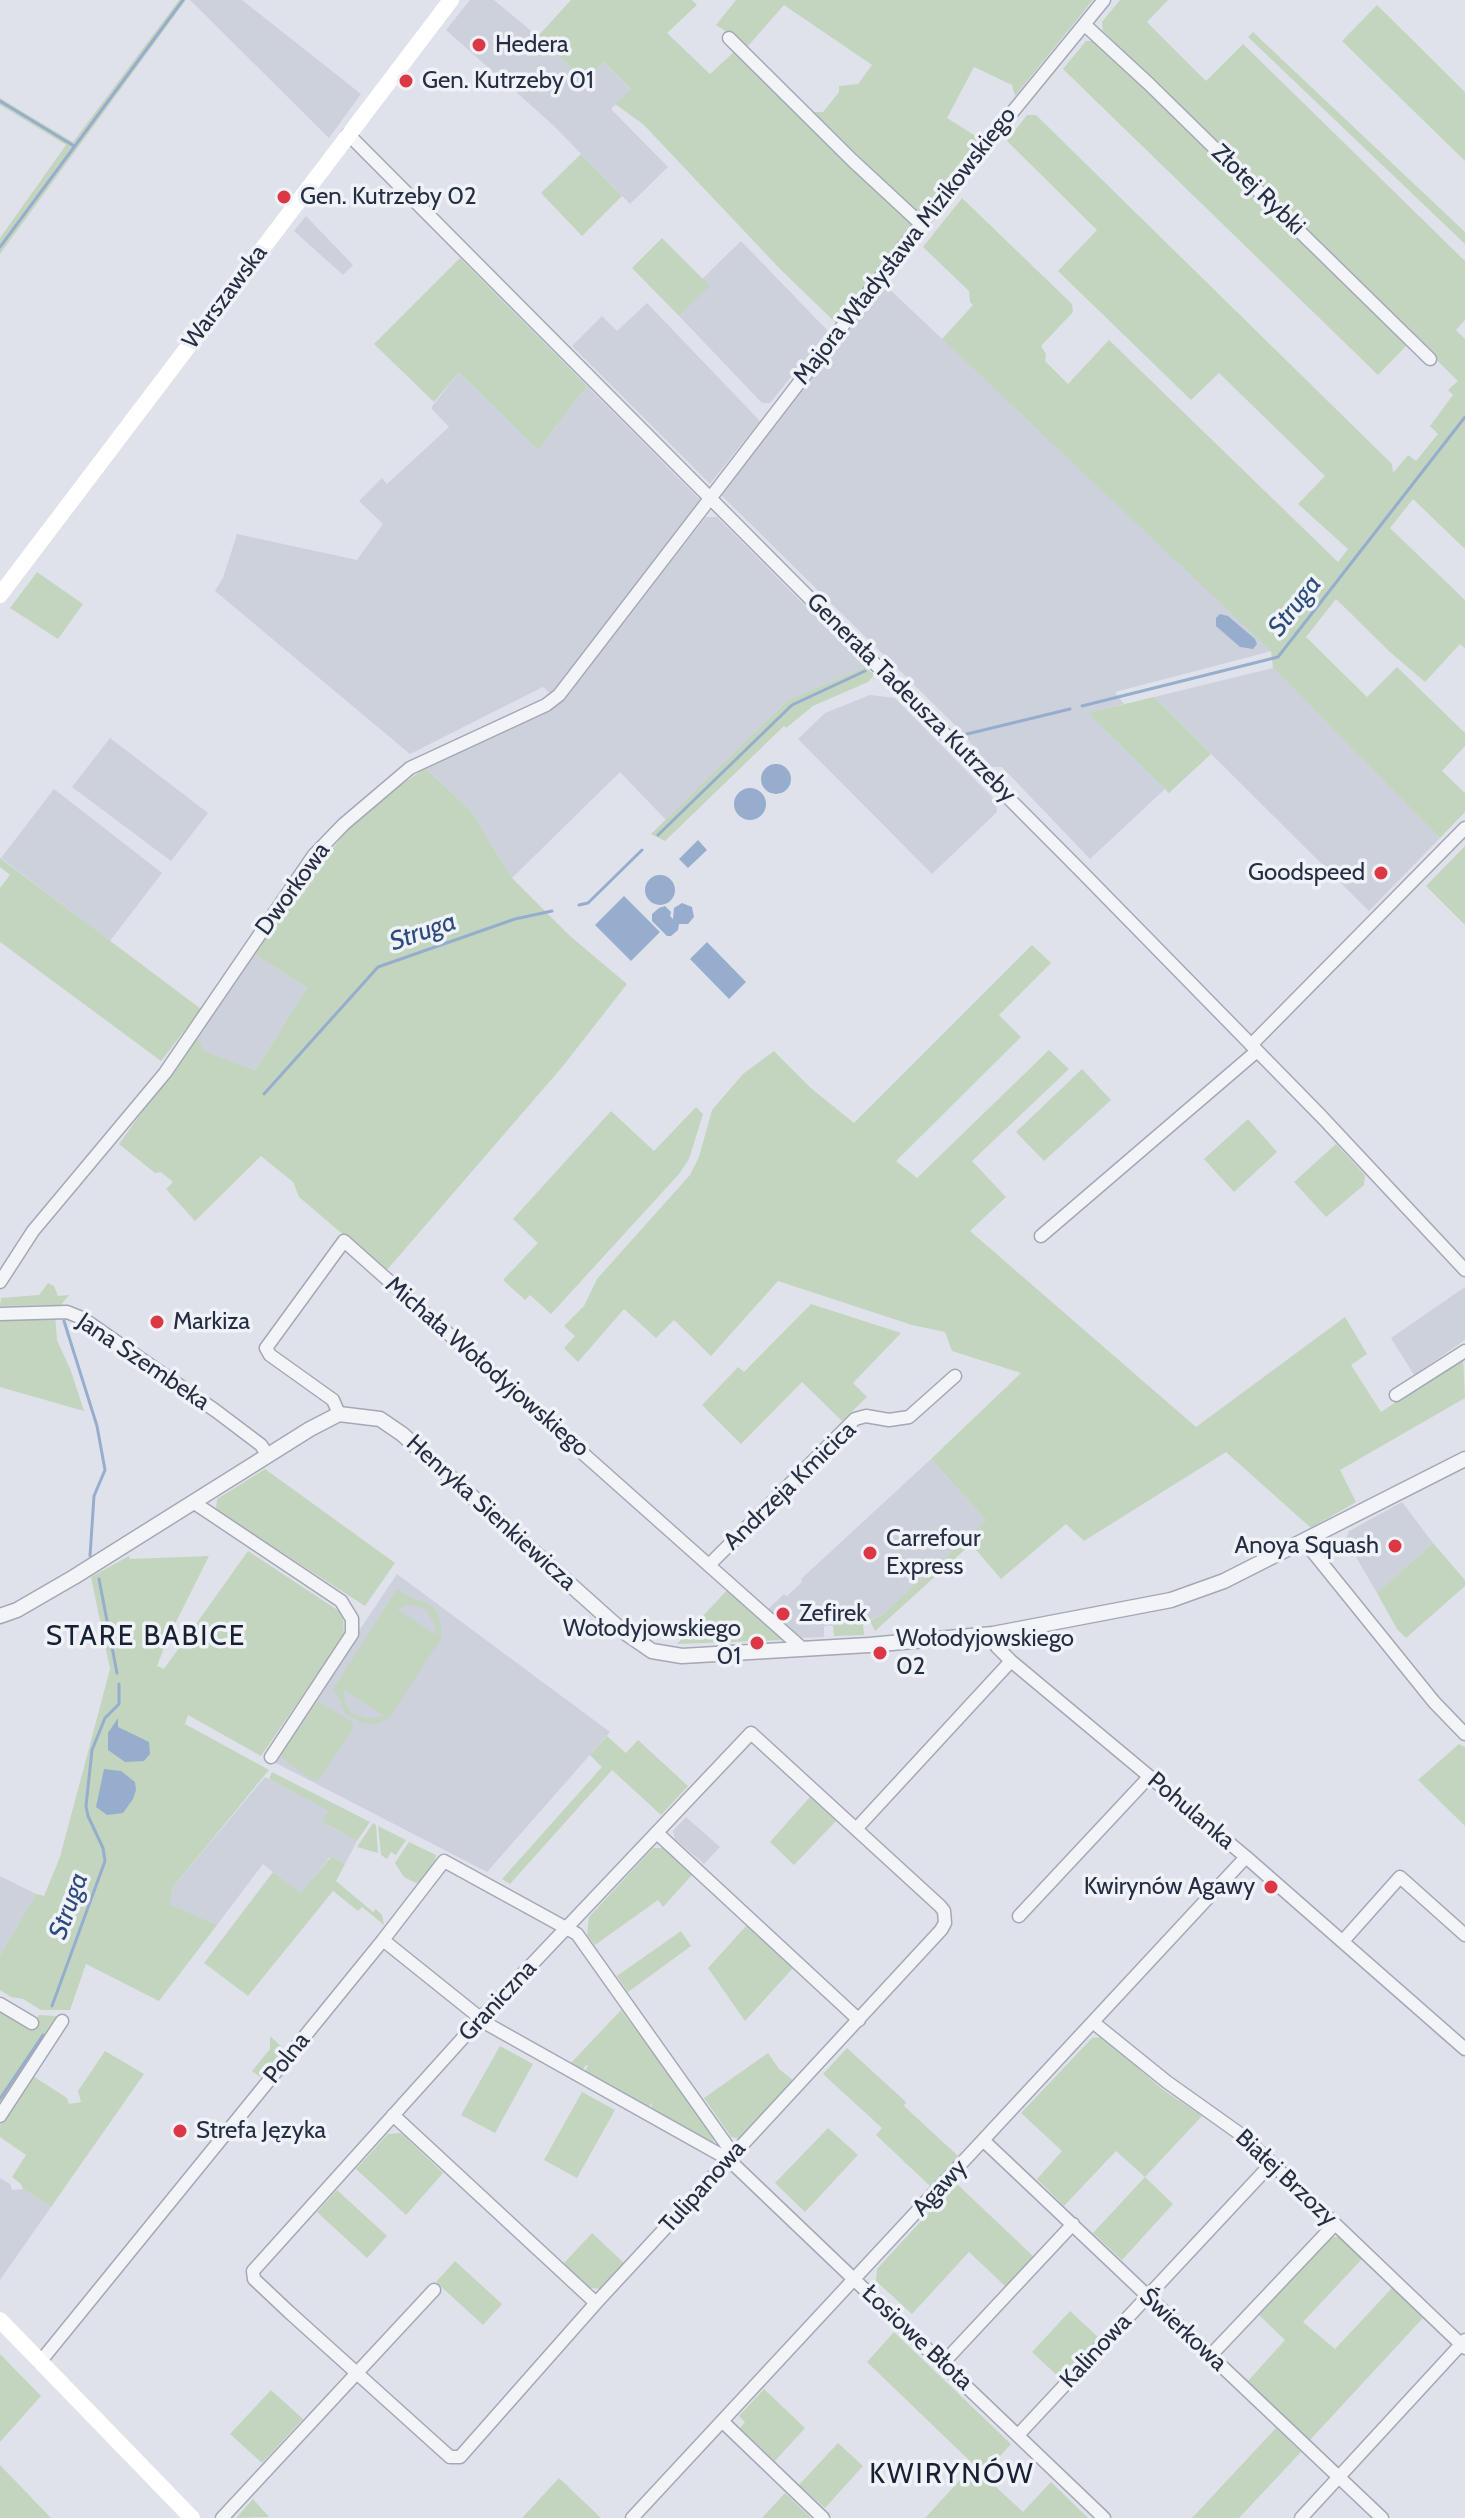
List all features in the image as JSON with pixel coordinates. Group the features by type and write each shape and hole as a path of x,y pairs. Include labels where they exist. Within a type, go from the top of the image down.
{"main road":[{"name":"Warszawska","path":"0,595 451,0"},
{"path":"0,2320 192,2518"}],"street":[{"name":"Majora Władysława Mizikowskiego","path":"710,495 921,224 1104,0"},
{"name":"Złotej Rybki","path":"1085,25 1161,95 1430,359"},
{"path":"729,38 921,224"},
{"name":"Generała Tadeusza Kutrzeby","path":"348,134 710,495 1254,1048 1465,1270"},
{"name":"Dworkowa","path":"0,1282 33,1231 165,1073 314,855 344,824 410,768 546,705 559,695 710,495"},
{"path":"1041,1236 1254,1048 1465,828"},
{"name":"Michała Wołodyjowskiego","path":"339,1414 333,1400 270,1355 266,1348 344,1241 803,1649"},
{"name":"Jana Szembeka","path":"0,1314 67,1312 82,1318 216,1411 261,1445 268,1456"},
{"path":"1396,1395 1465,1351"},
{"name":"Andrzeja Kmicica","path":"710,1564 855,1419 866,1416 889,1420 909,1417 955,1376"},
{"path":"0,1616 17,1610 74,1577 310,1429 339,1414"},
{"name":"Henryka Sienkiewicza","path":"339,1414 380,1419 402,1434 620,1629 652,1651 682,1656 993,1634 1171,1600 1224,1581 1465,1459"},
{"path":"193,1502 341,1601 352,1619 352,1634 271,1757"},
{"path":"1304,1541 1434,1702 1465,1734"},
{"name":"Pohulanka","path":"993,1634 997,1647 1011,1661 1246,1857 1465,2049"},
{"path":"856,1829 1011,1661"},
{"name":"Graniczna","path":"356,2374 254,2279 252,2273 480,2019 751,1733 856,1829"},
{"path":"1019,1916 1149,1777"},
{"name":"Tulipanowa","path":"356,2374 446,2456 460,2457 596,2303 941,1930 946,1918 940,1906 856,1829"},
{"path":"657,1833 859,2020"},
{"name":"Agawy","path":"632,2518 1246,1857"},
{"name":"Polna","path":"40,2362 444,1861 568,1928"},
{"path":"1343,1941 1400,1877 1465,1935"},
{"path":"568,1928 577,1934 730,2157"},
{"path":"383,1940 480,2019 730,2157"},
{"path":"0,2004 32,2023"},
{"path":"0,2116 62,2021"},
{"name":"Białej Brzozy","path":"1094,2023 1167,2082 1243,2136 1464,2344"},
{"path":"393,2115 596,2303"},
{"name":"Świerkowa","path":"984,2141 1382,2518"},
{"name":"Łosiowe Błota","path":"730,2157 1104,2518"},
{"name":"Kalinowa","path":"1019,2434 1271,2164"},
{"path":"944,2362 1073,2224"},
{"path":"1210,2356 1335,2224"},
{"path":"222,2518 434,2290"},
{"path":"1301,2518 1464,2344"},
{"path":"723,2422 823,2518"}],"shaded area":[{"path":"190,0 242,0 361,94 329,138"},
{"path":"470,0 494,0 553,49 585,81 604,62 631,89 611,109 668,167 630,204 516,89 446,30"},
{"path":"306,216 353,265 343,275 294,231"},
{"path":"741,241 828,331 770,403 762,403 679,316 709,286 702,279"},
{"path":"883,283 1272,651 1115,692 1124,704 1089,713 1165,789 1090,859 1002,767 991,767 958,728 720,494"},
{"path":"647,303 760,421 710,484 572,346 602,316 617,331"},
{"path":"459,372 538,450 587,386 701,501 552,695 543,687 410,754 215,591 223,578 237,534 357,560 383,524 359,501 382,478 387,484 449,427 431,408"},
{"path":"706,517 717,517 866,667 788,700 666,820 620,772 512,878 471,811 425,768 556,702 574,686"},
{"path":"1273,668 1440,838 1369,911 1154,697"},
{"path":"870,695 895,698 996,801 997,812 932,874 798,739 825,713"},
{"path":"110,738 208,813 171,861 72,787"},
{"path":"54,789 162,873 110,941 1,858"},
{"path":"254,954 307,988 255,1070 202,1051 197,1035"},
{"path":"1465,1287 1465,1340 1414,1375 1391,1338"},
{"path":"931,1459 986,1520 883,1614 863,1624 824,1626 824,1637 796,1638 766,1611 784,1594 787,1596 802,1582 801,1579"},
{"path":"1402,1502 1433,1543 1377,1593 1346,1540 1349,1531"},
{"path":"397,1574 610,1732 487,1872 272,1761"},
{"path":"265,1777 330,1811 322,1822 357,1841 345,1864 330,1857 300,1894 263,1864 217,1925 168,1904 173,1887"},
{"path":"686,1817 720,1847 704,1864 675,1839 673,1831"},
{"path":"0,1876 36,1894 0,1955"},
{"path":"0,2178 10,2184 12,2190 23,2189 51,2207 0,2280"}],"green space":[{"path":"179,0 186,0 0,254 0,238 66,145 0,105 0,98 73,142"},
{"path":"571,0 692,0 697,5 667,33 710,74 735,51 867,183 871,182 917,222 837,324 781,270 643,124 615,104 631,89 604,62 585,81 538,36"},
{"path":"736,0 1093,0 1015,96 1012,85 974,67 947,118 982,140 921,217 814,112 823,112 839,92 839,86 858,84 872,65 784,5 748,46 716,25"},
{"path":"1120,0 1168,0 1147,22 1206,81 1243,44 1465,261 1465,320 1456,330 1465,339 1465,549 1413,499 1390,528 1465,600 1465,648 1460,644 1425,682 1336,599 1306,637 1367,697 1397,667 1465,733 1465,746 1442,771 1465,793 1465,812 1440,838 1273,668 1271,651 942,339 973,305 969,291 923,247 962,198 1072,304 1073,312 1041,346 1046,354 1045,361 1068,384 1109,340 1338,562 1348,549 1298,504 1325,476 1219,373 1191,400 1058,271 1097,230 1007,141 1027,115 1036,115 1392,464 1393,473 1408,455 1416,461 1438,434 1430,426 1453,395 1448,390 1458,381 1103,31 1102,22"},
{"path":"1377,5 1465,92 1465,161 1342,41"},
{"path":"1253,32 1465,232 1465,244 1248,37"},
{"path":"1086,41 1095,41 1154,99 1157,96 1408,344 1378,375 1063,69"},
{"path":"581,154 622,196 582,236 541,193"},
{"path":"662,238 710,286 679,316 632,268"},
{"path":"460,258 587,386 538,450 459,372 434,402 374,344"},
{"path":"37,572 83,604 58,639 10,608"},
{"path":"866,667 874,675 868,682 813,706 786,728 784,726 665,841 651,834 788,700"},
{"path":"1154,697 1211,754 1169,793 1088,713"},
{"path":"425,768 471,811 512,878 570,936 627,984 563,1066 386,1271 299,1197 293,1182 261,1156 195,1221 166,1189 173,1182 161,1172 155,1173 119,1144 197,1035 203,1051 255,1070 307,988 254,954 360,815"},
{"path":"1465,846 1465,925 1426,886"},
{"path":"0,858 201,1009 161,1061 0,942 0,888 10,875 0,867"},
{"path":"1032,945 1051,963 999,1015 1021,1037 896,1161 917,1178 1049,1050 1069,1069 972,1161 1006,1197 970,1231 1196,1427 1345,1317 1367,1354 1351,1365 1381,1412 1463,1357 1465,1398 1340,1470 1356,1502 1311,1528 1226,1452 1084,1541 1066,1524 1001,1579 971,1544 875,1631 870,1621 883,1614 986,1520 931,1459 1021,1373 952,1351 945,1332 912,1325 778,1281 711,1356 674,1320 656,1338 624,1309 578,1362 564,1348 575,1336 564,1326 584,1306 597,1279 690,1175 699,1157 712,1110 743,1074 774,1051 812,1089 854,1123"},
{"path":"1082,1069 1111,1100 1044,1161 1016,1132"},
{"path":"696,1107 703,1114 689,1159 679,1174 551,1314 530,1295 525,1300 503,1280 538,1243 513,1219 611,1111 654,1151"},
{"path":"1248,1119 1277,1152 1234,1192 1204,1159"},
{"path":"1336,1144 1365,1175 1364,1185 1326,1217 1294,1182"},
{"path":"48,1283 54,1286 58,1296 69,1295 61,1305 0,1306 1,1298 39,1295"},
{"path":"811,1304 901,1333 853,1383 867,1397 842,1421 802,1382 741,1444 702,1405 738,1367 744,1372"},
{"path":"55,1314 57,1340 84,1411 0,1387 0,1316"},
{"path":"265,1469 395,1563 365,1606 216,1510 217,1499"},
{"path":"1433,1543 1465,1580 1465,1586 1406,1638 1397,1629 1377,1593"},
{"path":"248,1551 339,1611 343,1616 344,1635 261,1756 188,1715 185,1724 269,1770 173,1887 169,1904 217,1925 159,2001 86,1964 70,2010 41,2010 23,1999 11,1997 0,1990 0,1955 36,1894 44,1896 60,1857 110,1669 91,1577 129,1556 130,1559 209,1556 168,1638 157,1666 164,1669"},
{"path":"729,1588 784,1640 677,1644"},
{"path":"397,1589 436,1610 441,1638 390,1717 376,1724 362,1723 345,1713 338,1695 332,1691","holes":["408,1605 427,1611 435,1625 436,1635 397,1609","344,1690 383,1715 383,1716 368,1719 352,1713 345,1703"]},
{"path":"863,1624 864,1635 834,1636 833,1625"},
{"path":"318,1701 352,1722 353,1729 320,1778 314,1781 283,1759 282,1752"},
{"path":"607,1736 626,1753 638,1740 688,1786 661,1815 612,1770 510,1884 502,1879 602,1767 590,1755"},
{"path":"1459,1744 1465,1747 1465,1826 1418,1780"},
{"path":"272,1772 370,1822 357,1841 322,1822 329,1811 269,1779"},
{"path":"810,1797 836,1821 794,1865 770,1842"},
{"path":"373,1823 376,1825 378,1853 357,1847"},
{"path":"378,1826 406,1840 396,1855 391,1852 387,1859 381,1855"},
{"path":"409,1842 436,1855 421,1881 416,1883 404,1877 395,1863"},
{"path":"653,1848 663,1848 692,1875 663,1907 658,1900 595,1945 587,1935 589,1917"},
{"path":"331,1857 345,1864 336,1881 373,1912 376,1909 382,1915 384,1925 362,1907 358,1911 333,1891 248,1996 204,1963 273,1872 300,1893"},
{"path":"747,1925 793,1968 745,2021 708,1968"},
{"path":"681,1931 691,1946 628,1992 617,1976"},
{"path":"0,2010 30,2028 39,2015 56,2016 44,2042 0,2109"},
{"path":"621,2010 715,2136 713,2143 651,2110 652,2102 648,2109 584,2072 588,2066 582,2071 570,2064"},
{"path":"270,2036 284,2049 260,2077 252,2071 270,2049"},
{"path":"1102,2037 1162,2089 1202,2116 1145,2177 1116,2151 1064,2206 1037,2179 1062,2151 1021,2113 1092,2038"},
{"path":"500,2046 533,2064 495,2133 461,2115"},
{"path":"847,2048 906,2102 904,2106 958,2156 930,2186 876,2135 882,2128 823,2074"},
{"path":"105,2051 144,2074 51,2207 23,2189 12,2177 26,2155 0,2137 0,2125 33,2076 67,2098 69,2104 81,2102 78,2091"},
{"path":"768,2053 779,2069 794,2081 741,2139 731,2137 704,2098"},
{"path":"582,2092 615,2110 577,2178 544,2160"},
{"path":"828,2128 858,2155 805,2212 775,2183"},
{"path":"401,2133 443,2173 406,2215 356,2169 388,2134"},
{"path":"1145,2177 1173,2204 1122,2260 1093,2233"},
{"path":"956,2183 1034,2257 1006,2287 969,2252 912,2314 876,2281 877,2269"},
{"path":"337,2190 387,2236 367,2258 317,2212"},
{"path":"592,2233 625,2264 602,2289 590,2288 564,2263"},
{"path":"1331,2237 1339,2237 1362,2259 1303,2322 1335,2349 1392,2288 1423,2318 1310,2440 1248,2381 1285,2340 1259,2315"},
{"path":"455,2261 502,2304 483,2325 436,2282"},
{"path":"1070,2311 1100,2339 1062,2380 1032,2352"},
{"path":"894,2332 1011,2444 983,2475 1023,2512 1051,2482 1088,2518 925,2518 974,2465 867,2362"},
{"path":"0,2354 41,2396 0,2442"},
{"path":"764,2389 805,2428 775,2461 740,2428 745,2422 739,2416"},
{"path":"271,2390 303,2419 262,2463 230,2434"},
{"path":"1276,2428 1301,2452 1239,2518 1192,2518"},
{"path":"838,2443 863,2466 825,2508 799,2485"},
{"path":"0,2465 51,2518 0,2518"},
{"path":"559,2478 601,2518 522,2518"},
{"path":"785,2493 811,2518 762,2518"},
{"path":"253,2499 269,2517 236,2518"}],"water":[{"path":"1220,614 1228,616 1255,639 1257,644 1253,649 1240,647 1216,626 1216,618"},
{"path":"776,764 787,768 791,779 787,790 776,794 765,790 761,779 765,768"},
{"path":"750,788 761,793 766,804 761,815 750,820 739,815 734,804 739,793"},
{"path":"698,840 707,850 688,868 679,859"},
{"path":"660,875 671,879 675,890 671,901 660,905 649,901 645,890 649,879"},
{"path":"624,896 660,932 631,961 595,925"},
{"path":"682,903 692,907 694,917 688,924 679,924 678,930 667,936 652,921 652,914 665,906 673,919 674,908"},
{"path":"707,942 746,982 729,999 690,959"},
{"path":"118,1718 118,1727 149,1742 150,1754 144,1761 125,1762 108,1750 108,1733"},
{"path":"104,1769 121,1771 135,1782 133,1799 123,1813 107,1815 96,1807"}],"waterway":[{"path":"0,247 183,0"},
{"path":"0,101 74,146"},
{"name":"Struga","path":"1082,706 1278,657 1465,417"},
{"name":"Struga","path":"658,835 792,705 865,671"},
{"name":"Struga","path":"963,735 1070,709"},
{"name":"Struga","path":"579,905 588,903 642,850"},
{"name":"Struga","path":"264,1094 378,967 515,919 552,911"},
{"name":"Struga","path":"64,1321 97,1426 105,1470 94,1496 90,1556"},
{"name":"Struga","path":"99,1579 117,1673"},
{"name":"Struga","path":"52,2006 105,1861 86,1806 92,1750 105,1718 119,1704 119,1684"},
{"name":"Struga","path":"0,2099 43,2035"}],"place":[{"name":"Hedera","path":"479,45"},
{"name":"Gen. Kutrzeby 01","path":"406,81"},
{"name":"Gen. Kutrzeby 02","path":"284,197"},
{"name":"Goodspeed","path":"1381,873"},
{"name":"Markiza","path":"157,1322"},
{"name":"Anoya Squash","path":"1395,1546"},
{"name":"Carrefour Express","path":"870,1553"},
{"name":"Zefirek","path":"783,1614"},
{"name":"Wołodyjowskiego 01","path":"757,1643"},
{"name":"Wołodyjowskiego 02","path":"880,1653"},
{"name":"Kwirynów Agawy","path":"1271,1887"},
{"name":"Strefa Języka","path":"180,2131"}],"district":[{"name":"STARE BABICE","path":"146,1637"},
{"name":"KWIRYNÓW","path":"952,2475"}]}
